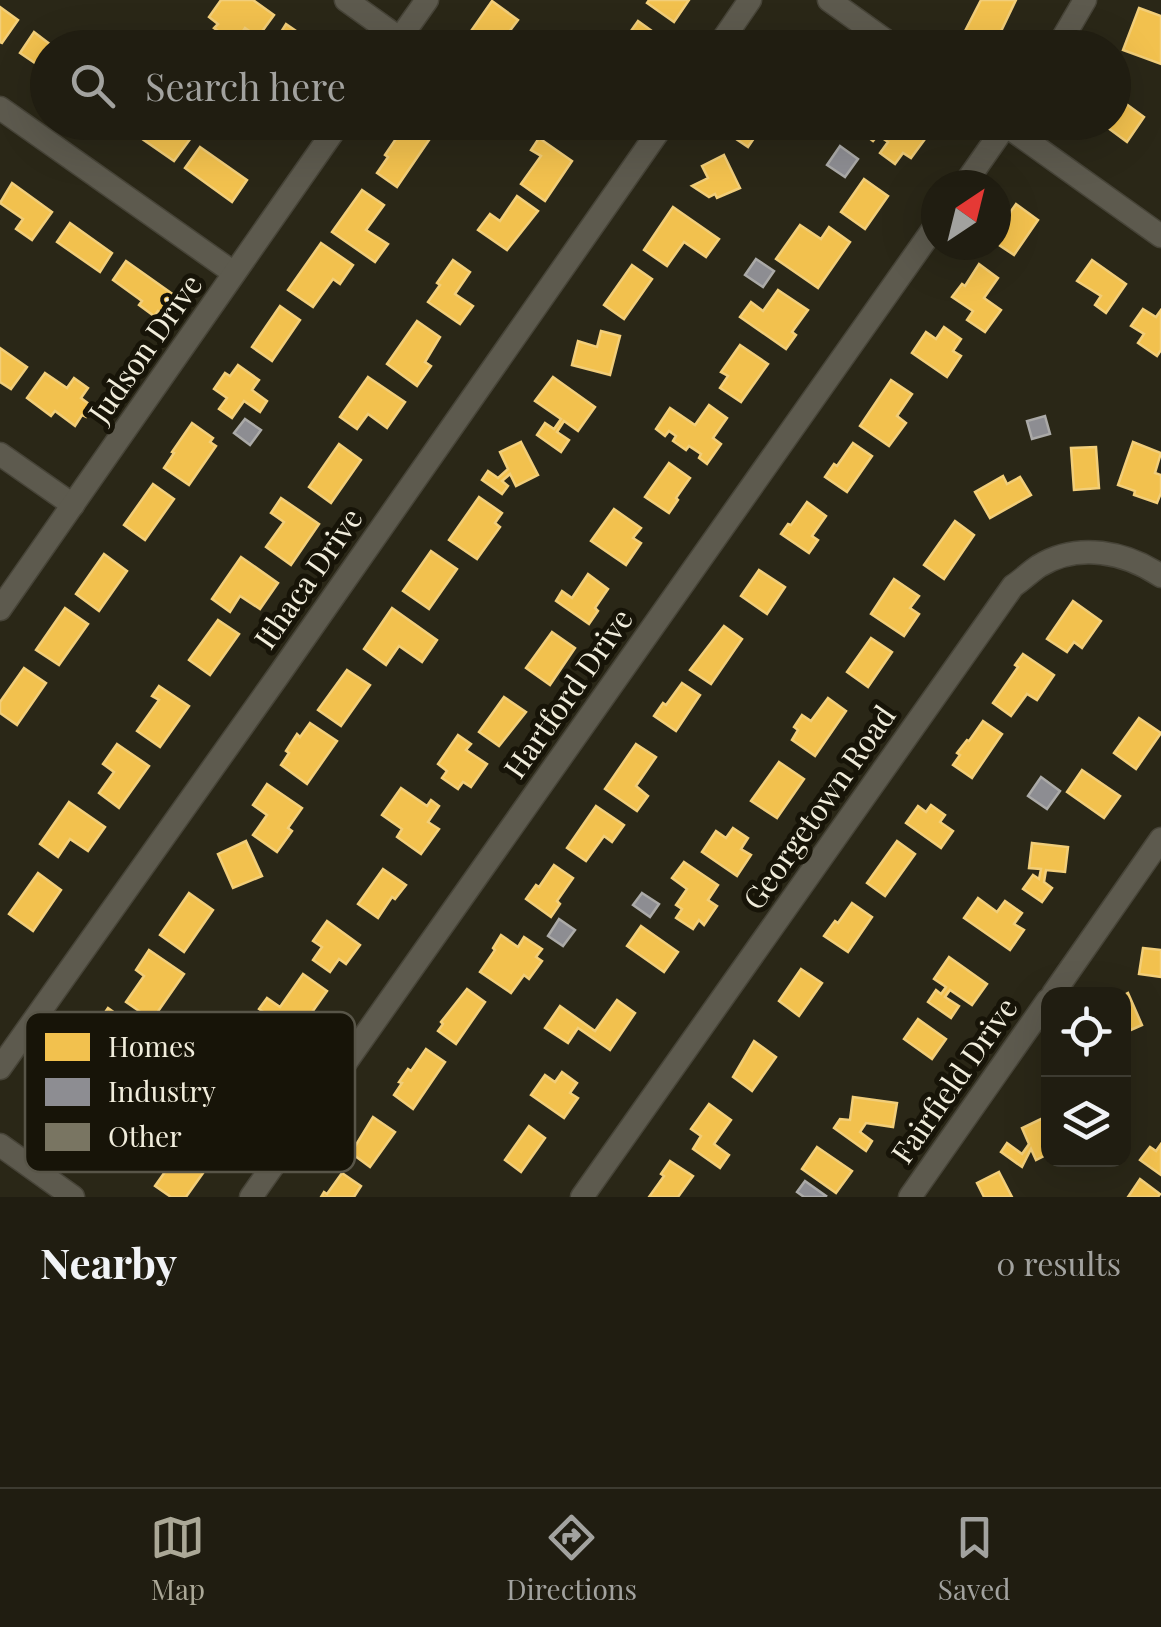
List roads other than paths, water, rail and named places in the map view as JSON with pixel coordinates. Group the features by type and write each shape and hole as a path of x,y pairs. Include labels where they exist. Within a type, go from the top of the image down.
{"street":[{"path":"346,0 381,30"},
{"path":"405,30 427,0"},
{"path":"729,30 750,0"},
{"path":"829,0 871,30"},
{"path":"1067,30 1084,0"},
{"path":"0,108 30,129"},
{"path":"45,140 234,274"},
{"name":"Judson Drive","path":"0,609 327,140"},
{"name":"Ithaca Drive","path":"40,1012 652,140"},
{"path":"974,170 994,140"},
{"path":"1027,140 1161,236"},
{"name":"Hartford Drive","path":"355,1048 921,246"},
{"path":"0,454 73,506"},
{"name":"Georgetown Road","path":"582,1197 1013,586 1042,564 1075,553 1110,552 1144,564 1161,576"},
{"name":"Fairfield Drive","path":"1057,987 1161,839"},
{"name":"Fairfield Drive","path":"910,1197 1041,1010"},
{"name":"Ithaca Drive","path":"0,1068 25,1033"},
{"path":"0,1145 25,1163"},
{"path":"38,1172 74,1197"},
{"name":"Hartford Drive","path":"250,1197 268,1172"}]}
